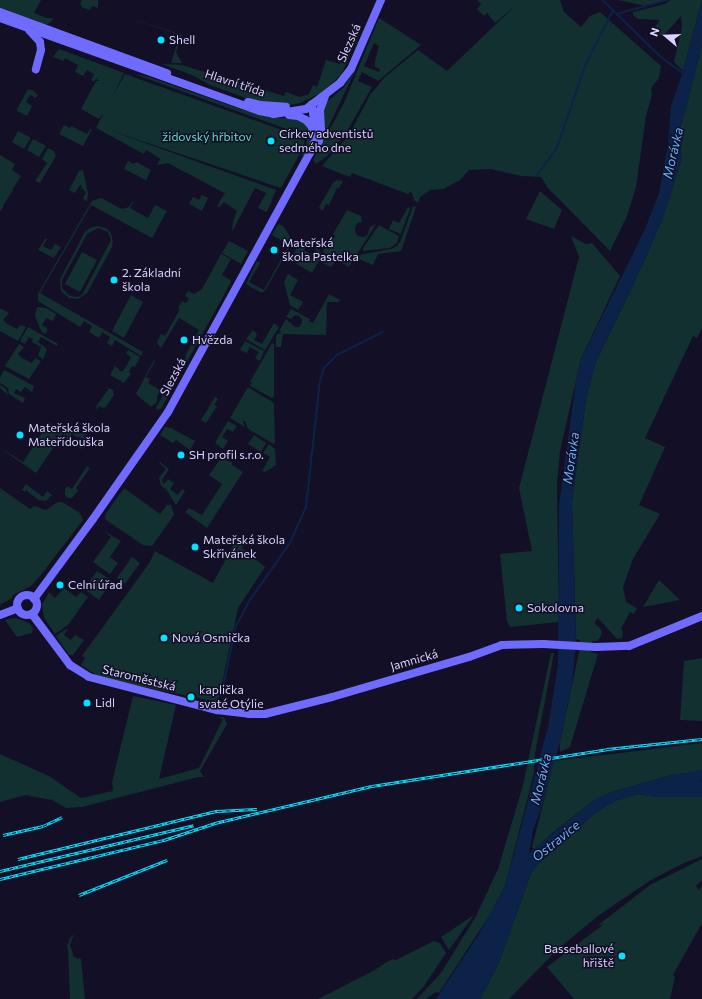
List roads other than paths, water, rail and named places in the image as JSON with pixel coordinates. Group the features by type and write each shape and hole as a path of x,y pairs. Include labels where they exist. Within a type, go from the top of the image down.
{"main road":[{"name":"Slezská","path":"312,104 340,83 351,69 381,0"},
{"name":"Hlavní třída","path":"0,12 238,99 274,107 312,104"},
{"name":"Hlavní třída","path":"0,18 260,111 274,114 306,109 312,104"},
{"path":"29,29 40,42 41,50 36,69"},
{"path":"310,153 320,137 320,110 325,95"},
{"path":"312,104 320,110"},
{"path":"310,153 316,138 312,104"},
{"path":"274,114 298,116 310,123 313,137 310,153"},
{"name":"Slezská","path":"32,614 36,607 34,599 163,420 310,153"},
{"path":"32,614 23,614 18,608 19,600 23,596 29,596 34,599"},
{"path":"0,615 18,608"},
{"name":"Staroměstská","path":"32,614 70,665 89,677 237,714 265,714 291,707"},
{"name":"Jamnická","path":"291,707 469,657 502,646 543,644 596,647 629,646 702,616"}],"water":[{"name":"Morávka","path":"702,0 702,46 681,126 680,146 682,156 678,171 663,217 643,264 595,364 586,399 572,502 576,639 572,684 560,742 542,806 533,830 529,853 594,800 609,793 672,775 702,771 702,775 692,777 702,781 702,797 657,797 637,794 615,801 595,813 547,854 531,873 500,960 480,999 436,999 479,934 505,886 548,727 558,664 559,505 576,381 581,359 645,229 659,193 668,143 671,106 683,71"}],"waterway":[{"path":"603,0 661,57 683,73"},
{"path":"617,14 667,0"},
{"path":"537,175 556,150 586,64 613,10"},
{"path":"221,696 236,626 248,603 290,543 306,507 320,381 324,368 337,355 383,332"},
{"name":"Ostravice","path":"679,780 702,775"}],"railway":[{"path":"0,879 164,840 215,823 372,786 607,749 702,739"},
{"path":"18,859 217,811 257,809"},
{"path":"3,835 43,826 62,817"},
{"path":"0,871 194,825"},
{"path":"79,895 167,860"}],"place":[{"name":"Shell","path":"161,40"},
{"name":"Církev adventistů sedmého dne","path":"271,141"},
{"name":"Mateřská škola Pastelka","path":"274,250"},
{"name":"2. Základní škola","path":"114,280"},
{"name":"Hvězda","path":"184,340"},
{"name":"Mateřská škola Mateřídouška","path":"20,435"},
{"name":"SH profil s.r.o.","path":"181,455"},
{"name":"Mateřská škola Skřivánek","path":"195,547"},
{"name":"Celní úřad","path":"60,585"},
{"name":"Sokolovna","path":"519,608"},
{"name":"Nová Osmička","path":"164,638"},
{"name":"kaplička svaté Otýlie","path":"191,697"},
{"name":"Lidl","path":"87,703"},
{"name":"Basseballové hřiště","path":"622,956"}],"park label":[{"name":"židovský hřbitov","path":"207,137"}]}
